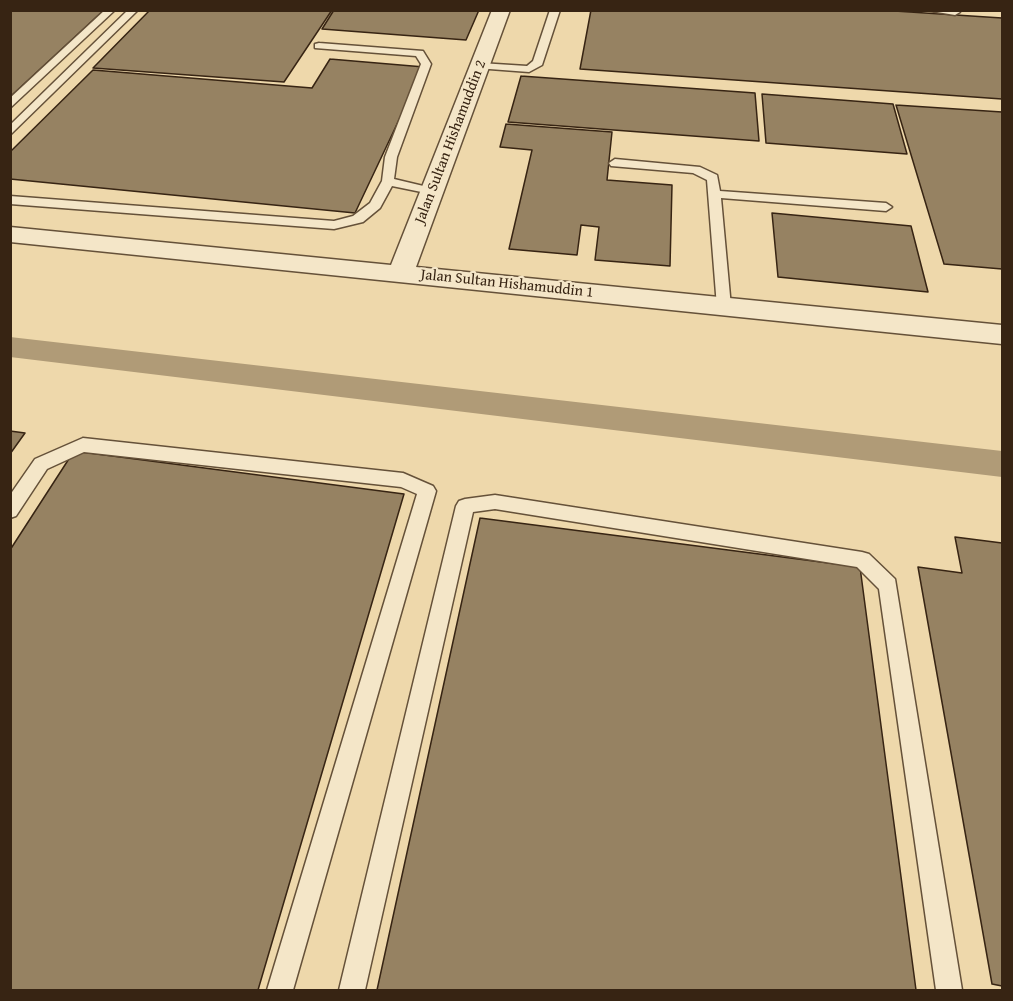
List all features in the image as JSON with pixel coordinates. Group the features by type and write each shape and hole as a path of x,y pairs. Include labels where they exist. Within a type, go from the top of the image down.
{"street":[{"name":"Jalan Sultan Hishamuddin 2","path":"401,273 501,10"},
{"name":"Jalan Sultan Hishamuddin 1","path":"10,234 1002,335"}],"lane":[{"path":"10,105 111,10"},
{"path":"10,132 134,10"},
{"path":"480,66 528,69 538,63 555,10"},
{"path":"929,10 955,12"},
{"path":"10,200 334,225 358,219 375,205 388,181 391,157 426,64 419,53 319,46"},
{"path":"615,163 696,170 712,178 724,307"},
{"path":"388,181 432,192"},
{"path":"714,194 886,207"},
{"path":"10,511 41,464 83,445 403,480 427,491 280,990"},
{"path":"352,990 465,506 495,502 862,560 888,585 949,990"}],"building":[{"path":"10,10 104,10 10,97"},
{"path":"150,10 332,10 284,82 93,68"},
{"path":"334,10 479,10 466,40 322,29"},
{"path":"591,10 879,10 1002,18 1002,99 580,69"},
{"path":"330,59 424,67 355,213 10,179 10,152 93,70 312,88"},
{"path":"521,76 755,93 759,141 508,122"},
{"path":"762,94 893,104 907,154 766,143"},
{"path":"896,105 1002,112 1002,269 944,264"},
{"path":"506,124 612,132 607,180 672,185 670,266 595,260 599,227 581,225 577,255 509,249 532,150 500,147"},
{"path":"772,213 911,226 928,292 778,277"},
{"path":"10,431 25,433 10,454"},
{"path":"74,451 404,494 258,990 10,990 10,550"},
{"path":"480,518 860,567 916,990 377,990"},
{"path":"955,537 1002,543 1002,986 992,984 918,567 962,573"}],"waterway":[{"path":"10,347 1002,464"}]}
